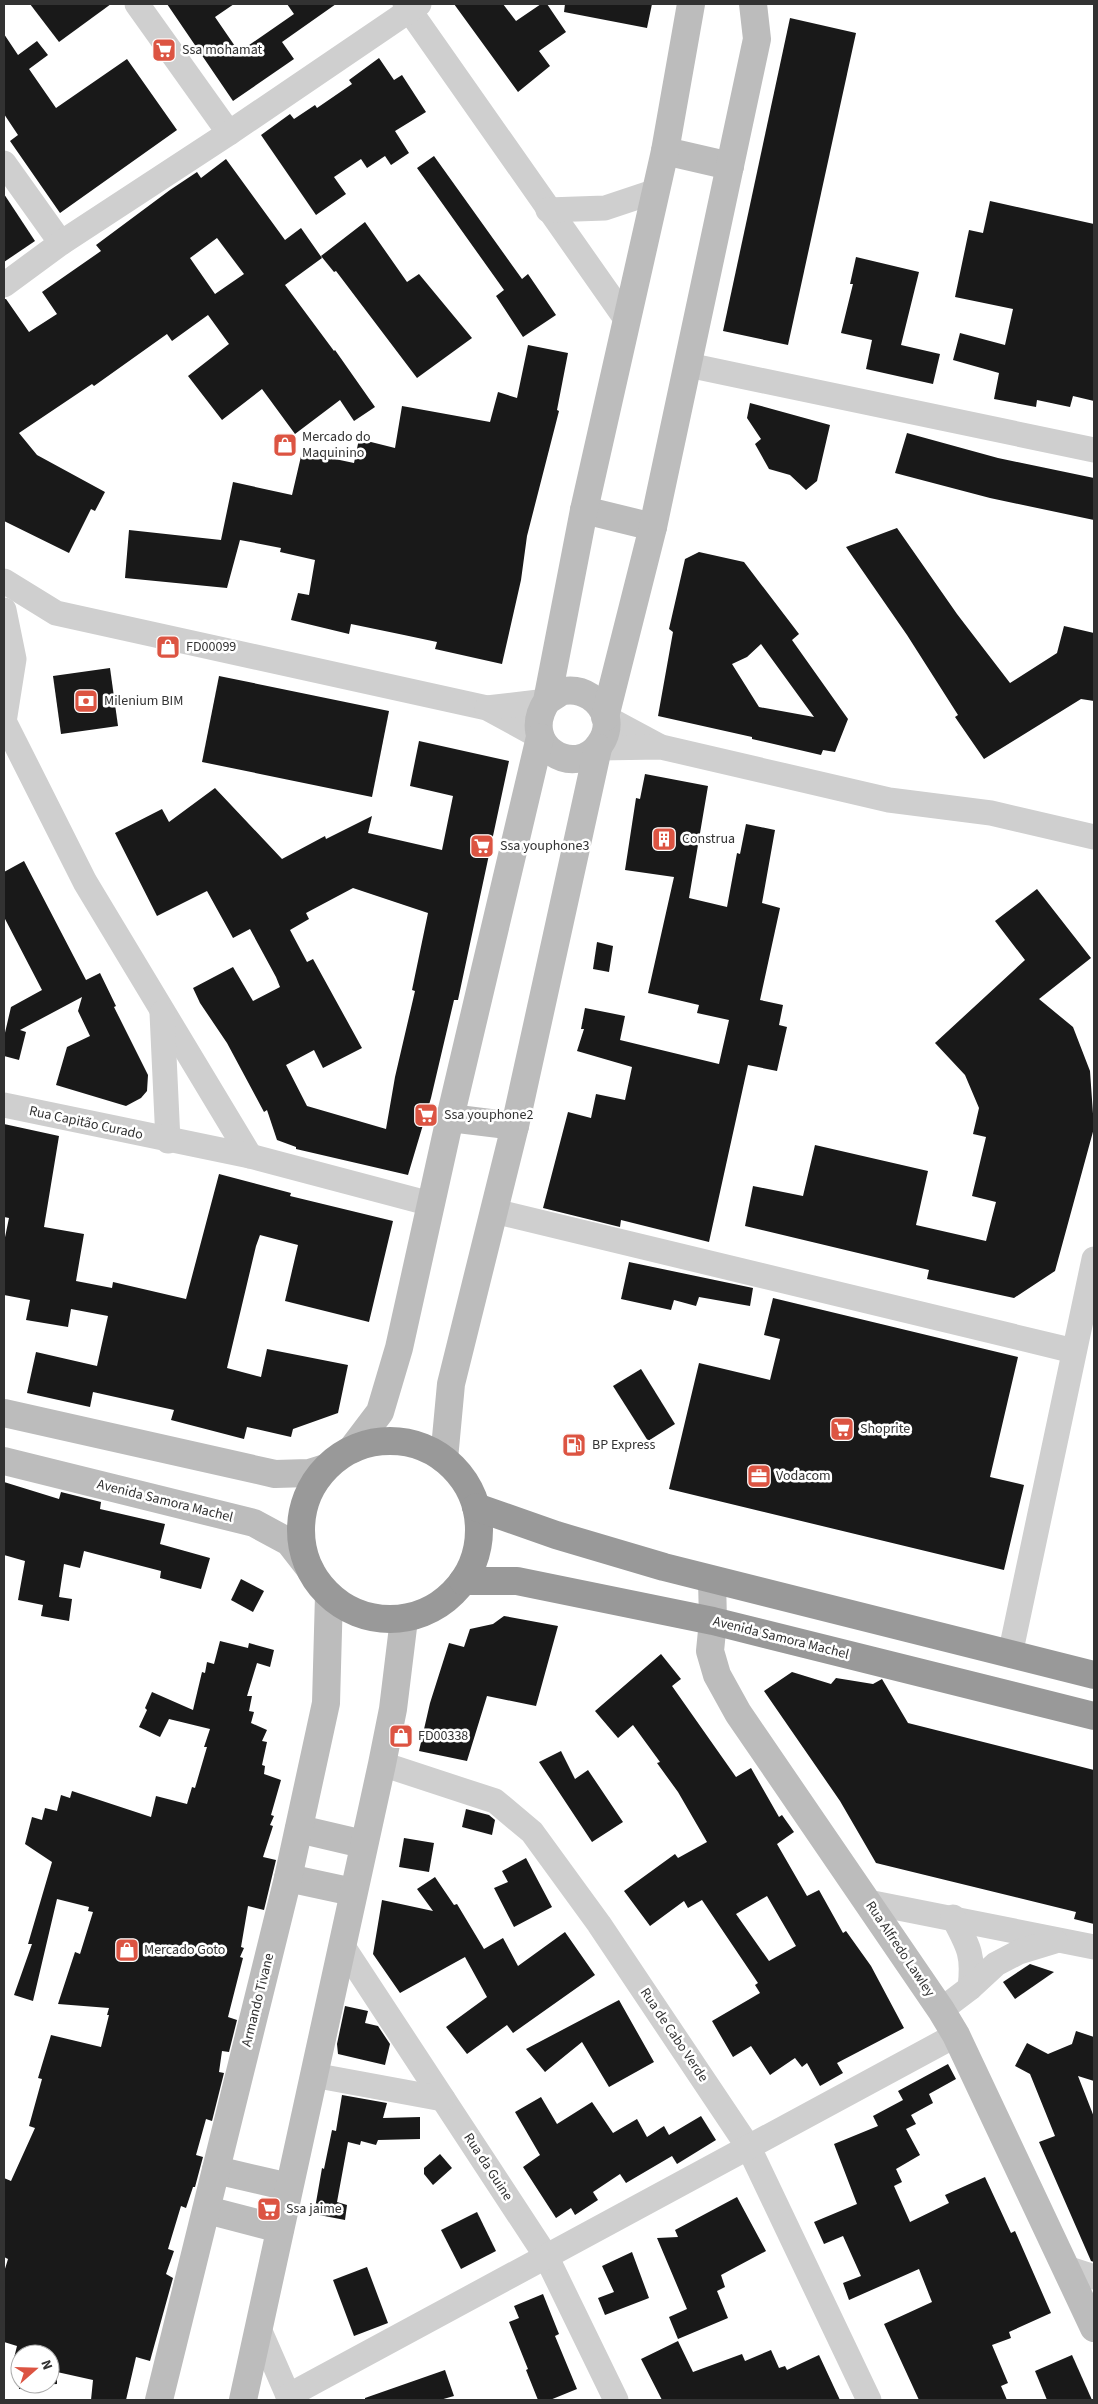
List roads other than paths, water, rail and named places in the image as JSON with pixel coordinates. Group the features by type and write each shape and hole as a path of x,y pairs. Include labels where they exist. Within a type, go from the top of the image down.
{"highway":[{"path":"393,1440 414,1444 444,1459 464,1481 476,1507 477,1550 463,1581 438,1606 404,1619 374,1618 350,1610 329,1595 310,1569 302,1539 304,1508 312,1487 325,1468 352,1449 372,1442 393,1440"},
{"path":"476,1507 556,1536 712,1580 1094,1675"},
{"name":"Avenida Samora Machel","path":"463,1581 517,1581 713,1621 1094,1716"},
{"path":"895,1666 906,1628"}],"street":[{"path":"136,4 229,133"},
{"path":"352,1449 380,1412 399,1348 450,1118 540,736 539,718 548,701 584,510 665,151 691,4"},
{"path":"444,1459 451,1384 515,1126 598,748 606,733 606,717 653,527 688,365 757,39 753,4"},
{"path":"4,285 61,243 229,133 411,6 548,210 626,319"},
{"path":"665,151 730,166"},
{"path":"4,163 61,243"},
{"path":"548,210 605,208 656,191"},
{"path":"688,365 1094,450"},
{"path":"584,510 653,527"},
{"path":"4,581 56,613"},
{"path":"250,1156 85,882 4,721 14,659 5,619 56,613 487,708 540,736 548,748 559,756 573,759 586,756 598,748 661,748 889,800 991,813 1094,837"},
{"path":"487,708 548,701 563,692 581,692 597,701 606,717 661,748"},
{"path":"162,1011 168,1141"},
{"name":"Rua Capitão Curado","path":"4,1105 168,1141 250,1156 431,1204"},
{"path":"450,1118 515,1126"},
{"path":"494,1211 1074,1351"},
{"path":"1010,1655 1094,1259"},
{"path":"4,1413 275,1474 308,1473 325,1468"},
{"name":"Avenida Samora Machel","path":"4,1461 254,1523 289,1542 310,1569"},
{"name":"Rua Alfredo Lawley","path":"712,1580 713,1621 710,1651 717,1675 738,1713 868,1902 956,2035 1094,2328"},
{"name":"Armando Tivane","path":"159,2400 288,1878 326,1703 329,1595"},
{"path":"242,2400 382,1764 393,1709 404,1619"},
{"name":"Rua de Cabo Verde","path":"382,1764 495,1801 532,1832 599,1924 749,2148 869,2400"},
{"path":"299,1829 363,1844"},
{"path":"288,1878 353,1892"},
{"path":"868,1902 953,1917 1056,1941 1094,1947"},
{"path":"953,1917 969,1949 973,1963 970,1988"},
{"path":"941,2010 970,1988 996,1964 1019,1952 1056,1941"},
{"name":"Rua da Guine","path":"342,1945 546,2256 616,2400"},
{"path":"259,2329 289,2398 546,2256 956,2035"},
{"path":"313,2075 443,2099"},
{"path":"216,2170 289,2187"},
{"path":"206,2210 280,2229"},
{"path":"1066,2268 1094,2277"}],"place":[{"name":"Ssa mohamat","path":"164,50"},
{"name":"Mercado do Maquinino","path":"285,445"},
{"name":"FD00099","path":"168,647"},
{"name":"Milenium BIM","path":"86,701"},
{"name":"Construa","path":"664,839"},
{"name":"Ssa youphone3","path":"482,846"},
{"name":"Ssa youphone2","path":"426,1115"},
{"name":"Shoprite","path":"842,1429"},
{"name":"BP Express","path":"574,1445"},
{"name":"Vodacom","path":"759,1476"},
{"name":"FD00338","path":"401,1736"},
{"name":"Mercado Goto","path":"127,1950"},
{"name":"Ssa jaime","path":"269,2209"}]}
